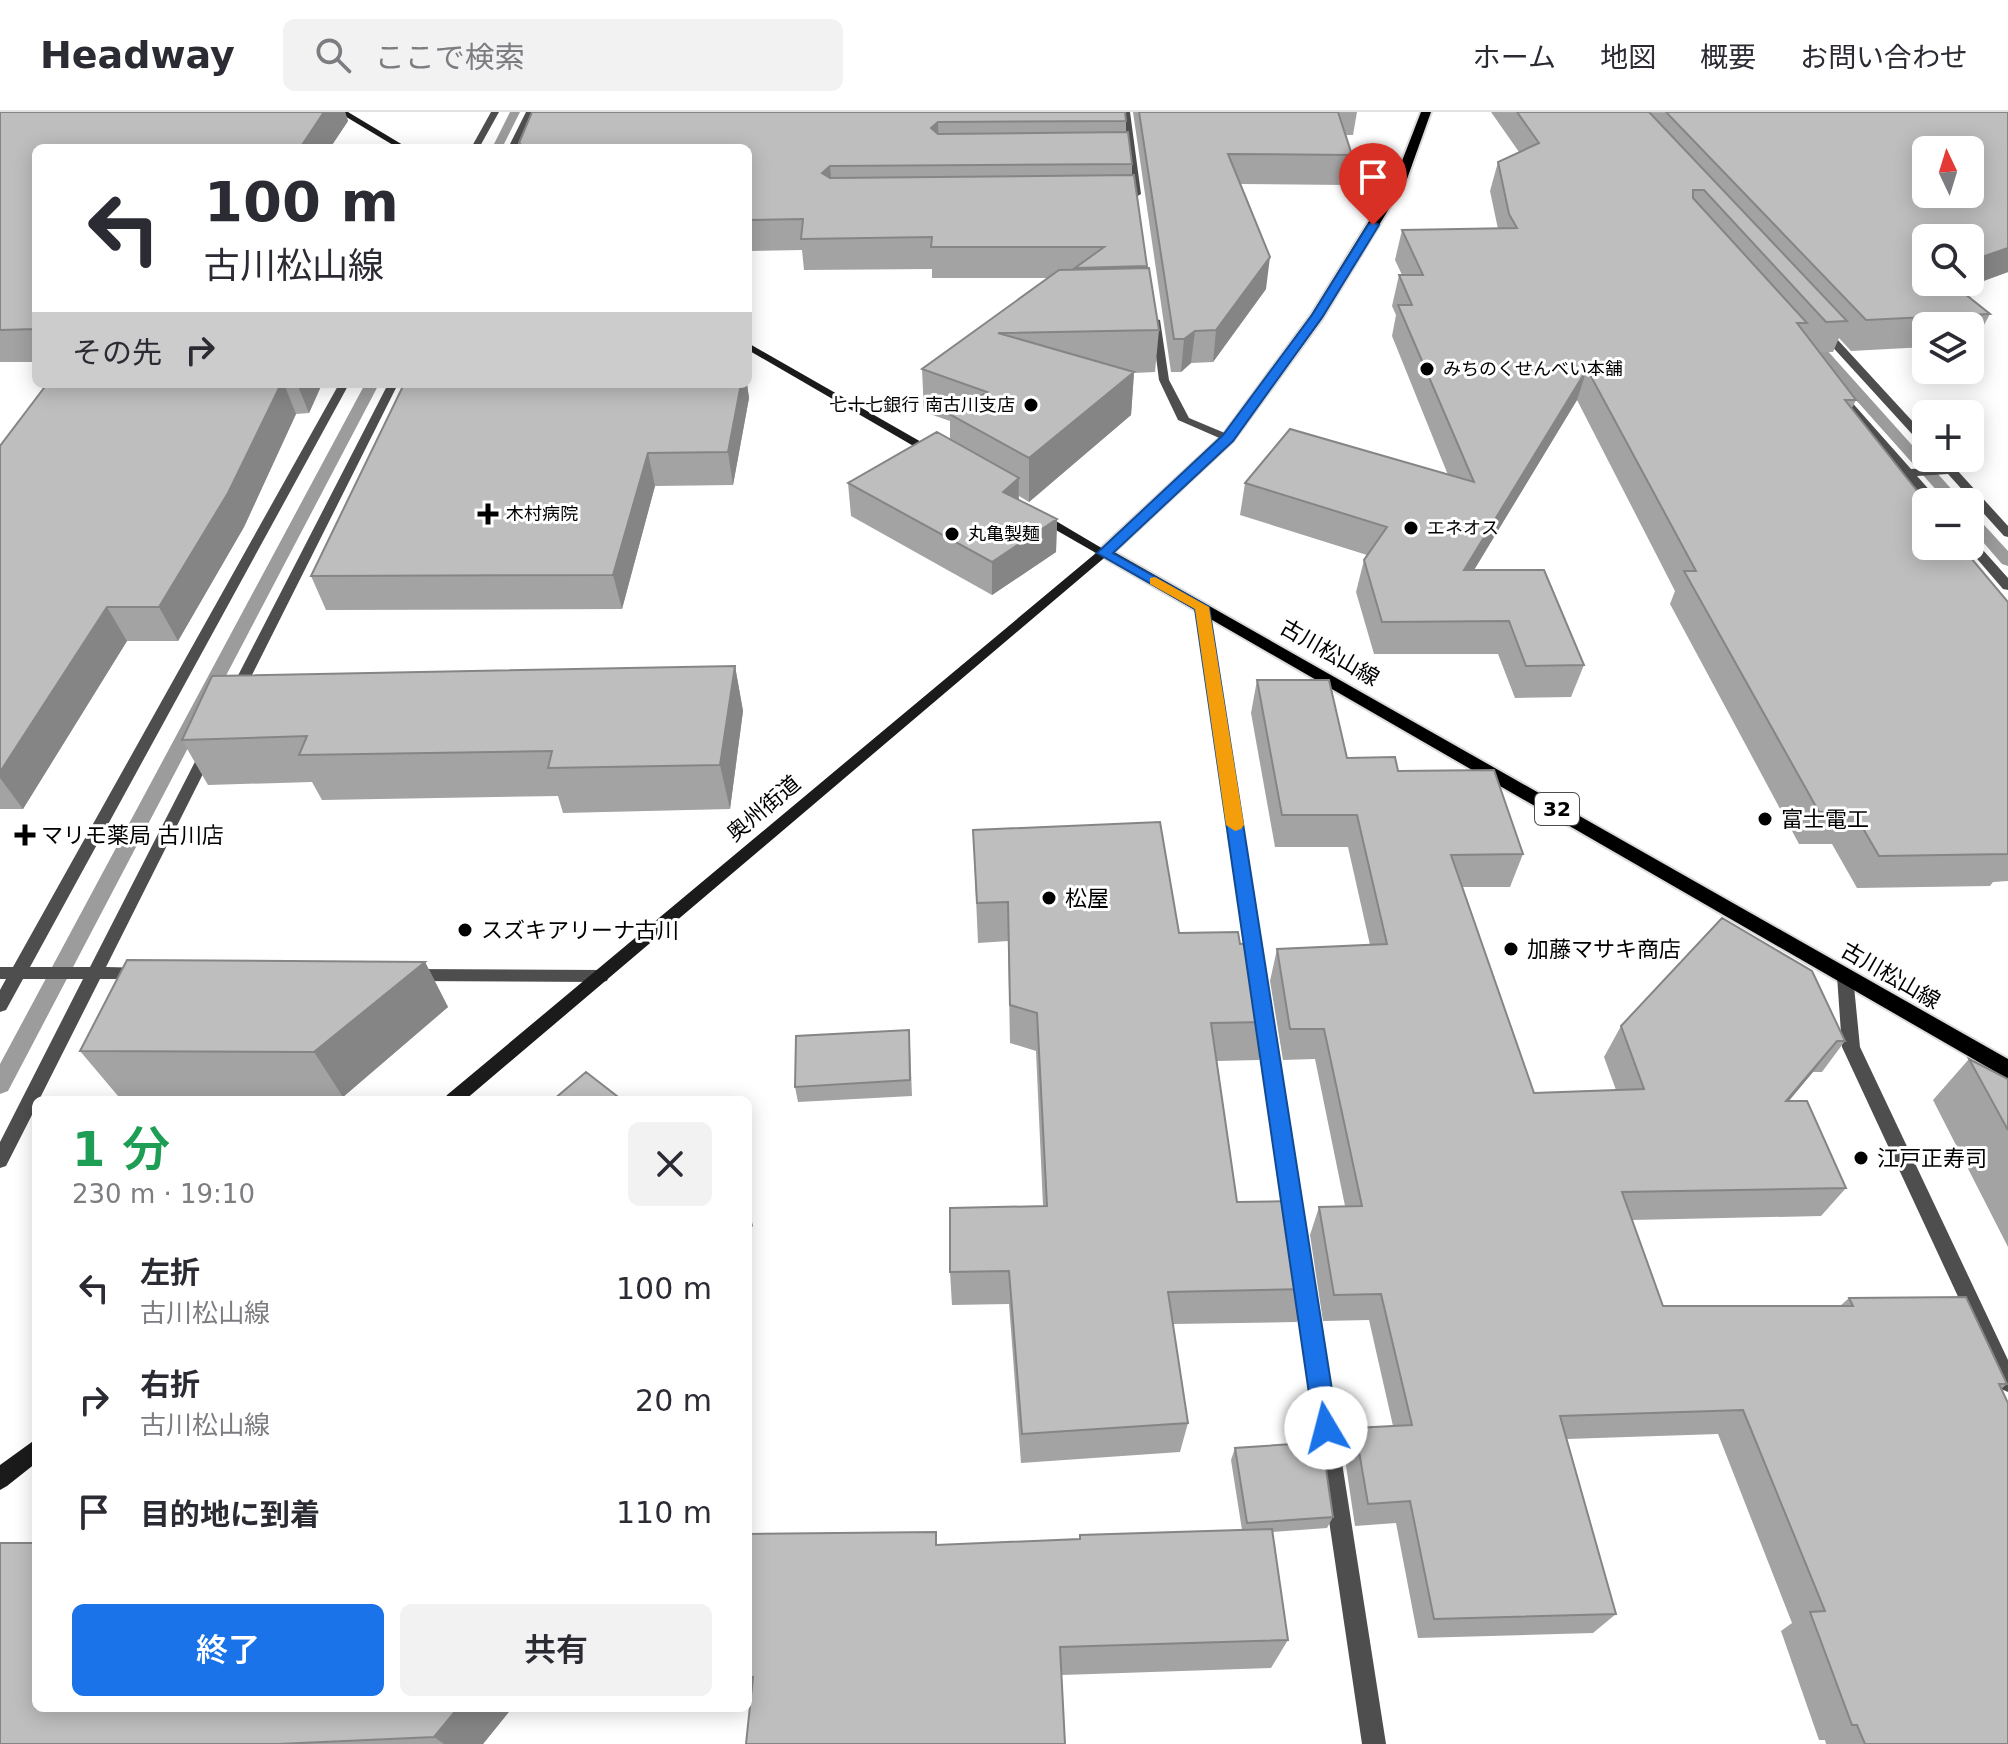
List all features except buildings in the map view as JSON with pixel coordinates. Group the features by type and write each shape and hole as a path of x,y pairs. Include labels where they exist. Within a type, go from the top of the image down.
{"main road":[{"path":"1104,553 1228,438 1317,316 1394,192 1426,112"},
{"name":"古川松山線","path":"1104,553 2008,1070"}],"street":[{"path":"342,112 397,144"},
{"path":"477,144 495,112"},
{"path":"514,144 530,112"},
{"path":"1126,112 1137,200"},
{"path":"1153,308 1164,380 1184,420 1228,438"},
{"path":"1811,318 1912,428"},
{"path":"752,348 940,457"},
{"path":"1824,378 1912,470"},
{"path":"0,1005 342,388"},
{"path":"230,706 391,388"},
{"path":"1914,472 1925,488"},
{"path":"1949,472 2007,531"},
{"path":"1022,505 1104,553"},
{"name":"奥州街道","path":"458,1096 1104,553"},
{"path":"1984,559 2008,586"},
{"path":"1202,607 1374,1744"},
{"path":"0,1160 86,973 215,734"},
{"path":"0,973 158,973"},
{"path":"395,975 601,976"},
{"path":"1845,976 1851,1047 2008,1382"},
{"path":"0,1479 32,1452"}],"waterway":[{"path":"499,144 515,112"},
{"path":"1803,332 1942,488"},
{"path":"0,1085 370,388"},
{"path":"1984,534 2008,561"}],"slow traffic":[{"path":"1155,581 1202,607 1235,825"}],"place":[{"name":"みちのくせんべい本舗","path":"1427,369"},
{"name":"七十七銀行 南古川支店","path":"1031,405"},
{"name":"木村病院","path":"488,514"},
{"name":"エネオス","path":"1411,528"},
{"name":"丸亀製麺","path":"952,534"},
{"name":"富士電工","path":"1765,819"},
{"name":"マリモ薬局 古川店","path":"25,835"},
{"name":"松屋","path":"1049,898"},
{"name":"スズキアリーナ古川","path":"465,930"},
{"name":"加藤マサキ商店","path":"1511,949"},
{"name":"江戸正寿司","path":"1861,1158"}],"route":[{"path":"1326,1428 1202,607 1104,553 1228,438 1317,316 1373,225"}]}
